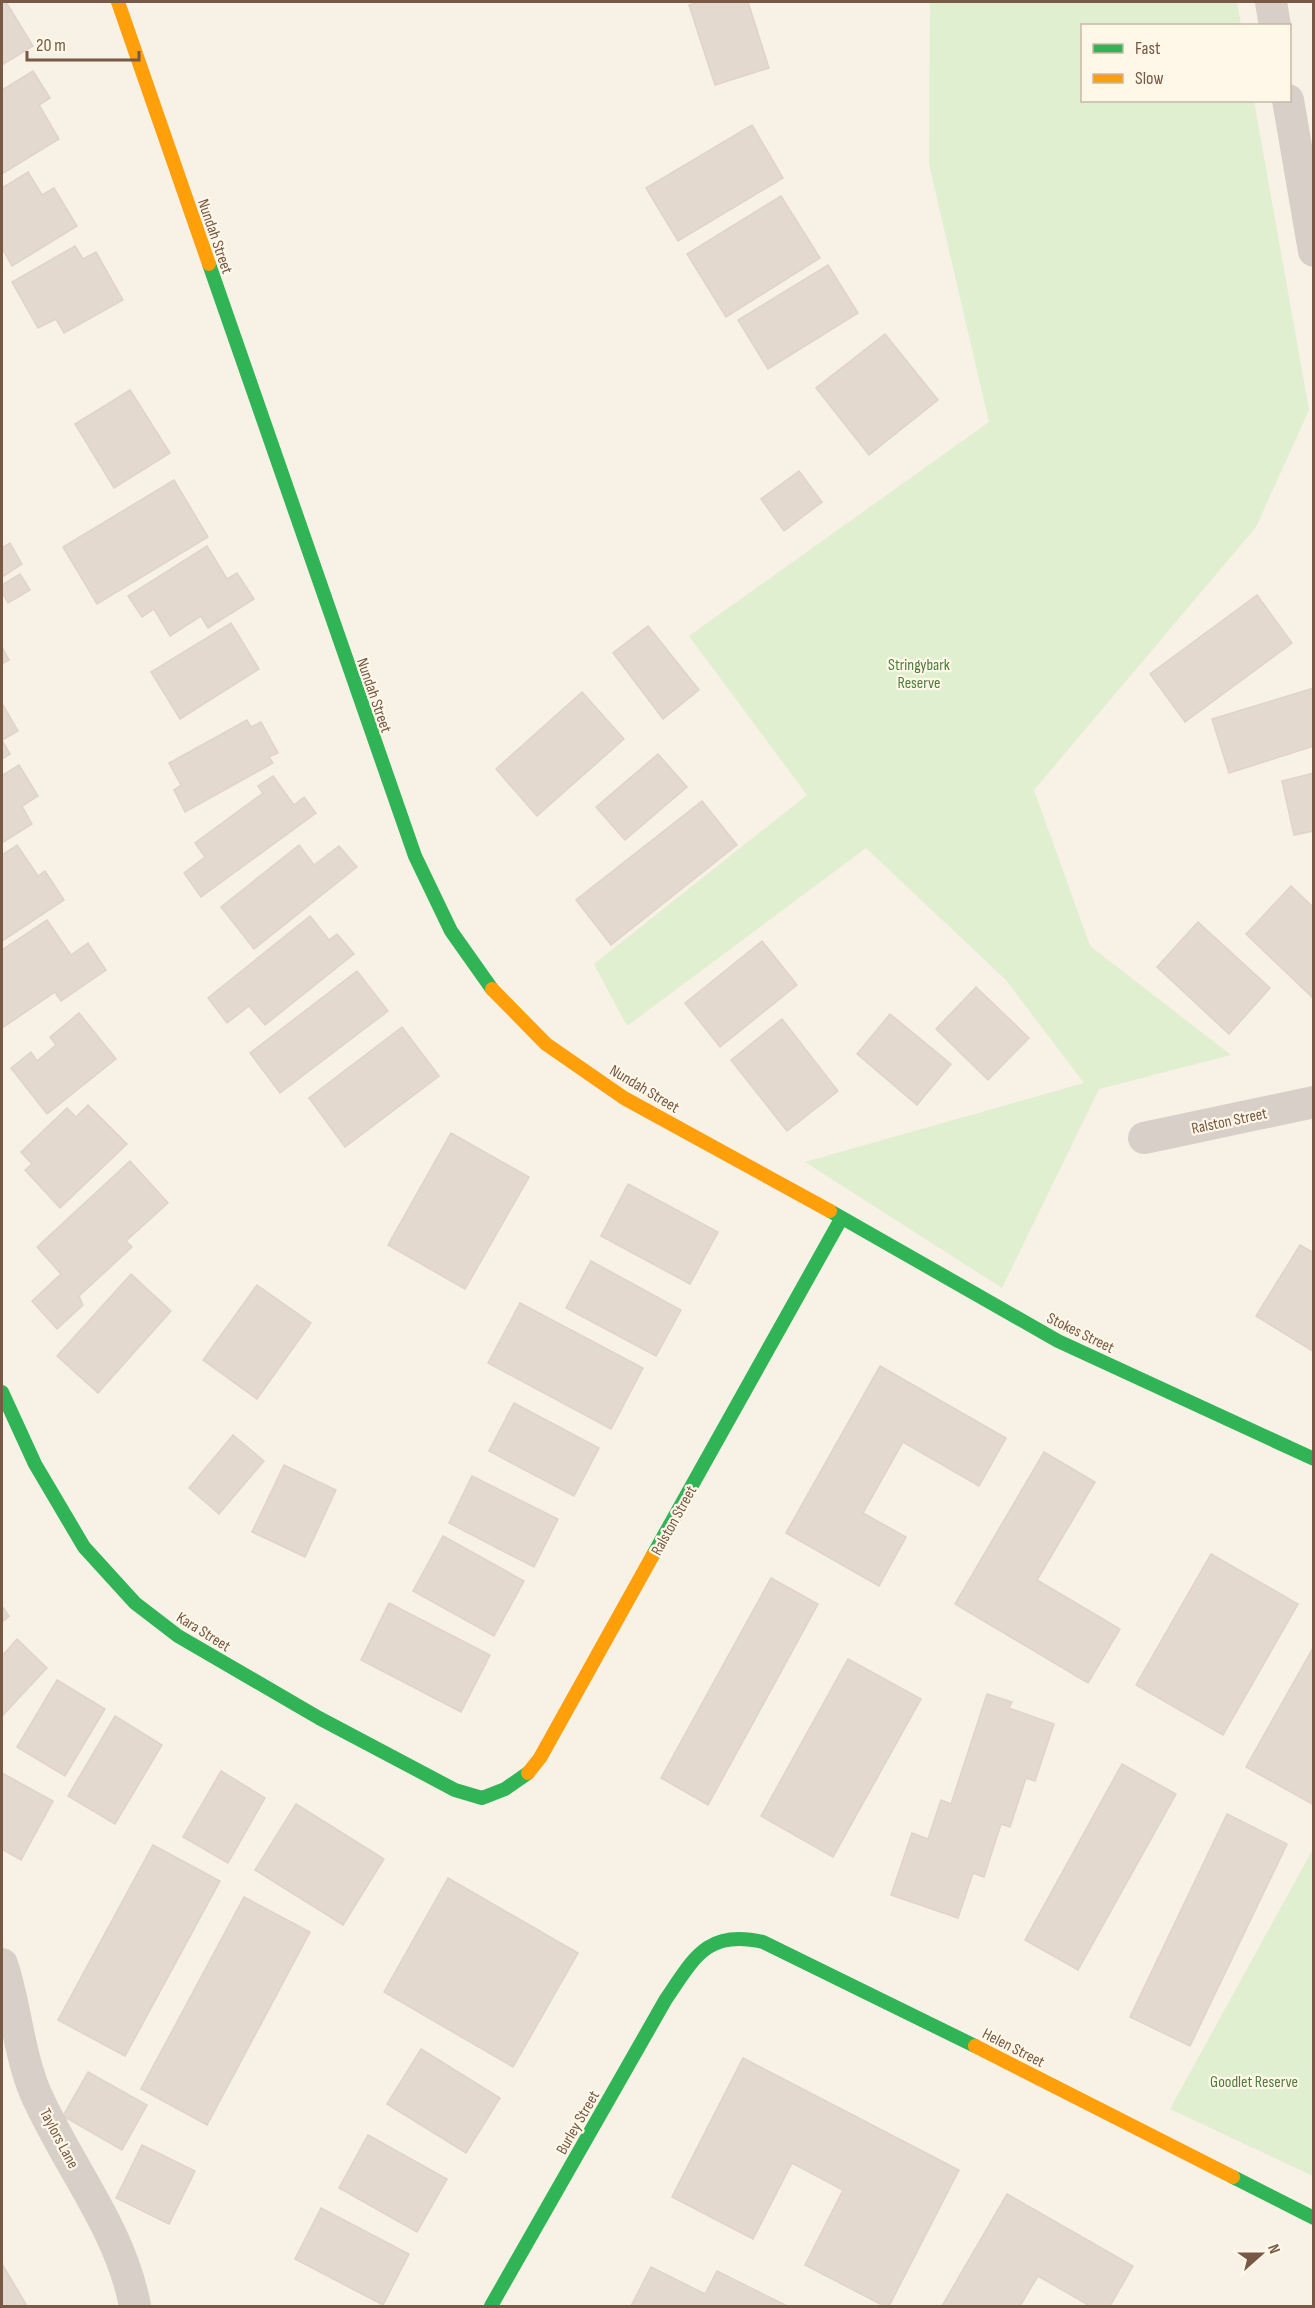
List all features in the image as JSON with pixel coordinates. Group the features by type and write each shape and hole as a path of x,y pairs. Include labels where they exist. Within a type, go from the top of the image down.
{"street":[{"name":"Nundah Street","path":"118,2 382,766 415,856 451,932 494,992 546,1044 624,1098 775,1180 841,1219"},
{"path":"1271,2 1275,24"},
{"path":"1288,102 1314,252"},
{"name":"Ralston Street","path":"1144,1138 1314,1102"},
{"name":"Stokes Street","path":"841,1219 1058,1341 1314,1459"},
{"name":"Ralston Street","path":"482,1798 506,1789 525,1776 540,1758 841,1219"},
{"name":"Kara Street","path":"2,1392 35,1464 65,1518 84,1547 135,1603 187,1641 309,1712 455,1790 482,1798"},
{"name":"Helen Street","path":"696,1956 716,1941 737,1935 759,1938 1314,2217"},
{"name":"Burley Street","path":"491,2307 666,1999 696,1956"},
{"name":"Taylors Lane","path":"2,1964 22,2057 36,2092 118,2247 135,2307"}],"green space":[{"name":"Stringybark Reserve","path":"930,2 1237,2 1241,24 1081,24 1081,102 1254,102 1309,410 1256,527 1034,790 1090,946 1231,1055 1099,1089 1002,1288 805,1162 1084,1083 1006,980 866,848 627,1026 594,964 807,795 689,636 989,422 929,164"},
{"name":"Goodlet Reserve","path":"1313,1849 1313,2176 1170,2109"}],"building":[{"path":"2,2 6,2 33,46 2,65"},
{"path":"700,2 748,2 769,68 715,85 689,5"},
{"path":"33,71 50,98 39,105 59,139 2,174 2,90"},
{"path":"752,125 783,178 678,241 646,188"},
{"path":"28,172 42,195 54,188 77,226 12,266 2,248 2,188"},
{"path":"781,196 820,258 726,317 687,254"},
{"path":"75,246 83,259 96,252 123,300 64,333 56,319 38,328 12,282"},
{"path":"828,265 858,313 768,369 738,320"},
{"path":"885,334 938,400 869,455 816,388"},
{"path":"130,390 170,453 114,488 75,424"},
{"path":"799,471 822,502 784,531 761,499"},
{"path":"174,480 208,537 97,604 63,547"},
{"path":"10,543 22,564 2,577 2,548"},
{"path":"207,546 227,579 237,573 254,599 208,628 201,616 170,636 154,609 142,617 128,596"},
{"path":"20,574 30,590 8,603 2,592 2,585"},
{"path":"1257,595 1292,643 1185,722 1150,674"},
{"path":"231,623 259,669 180,719 151,672"},
{"path":"648,626 699,690 663,719 613,653"},
{"path":"2,647 9,660 2,664"},
{"path":"1314,688 1314,746 1229,773 1212,719"},
{"path":"582,692 624,739 537,816 496,769"},
{"path":"2,703 18,731 2,740"},
{"path":"247,720 251,727 261,722 278,753 269,757 273,763 185,812 174,790 181,785 169,763"},
{"path":"2,740 10,754 2,759"},
{"path":"658,754 687,787 625,840 596,807"},
{"path":"19,765 38,796 22,806 32,824 2,843 2,772 3,775"},
{"path":"1314,773 1314,831 1294,835 1282,781"},
{"path":"273,776 294,805 304,797 316,813 201,897 184,873 205,857 195,843 263,793 258,786"},
{"path":"702,801 737,845 611,945 576,900"},
{"path":"17,845 38,876 45,871 64,900 2,941 2,855"},
{"path":"299,845 314,865 339,846 357,867 254,949 221,907"},
{"path":"1291,886 1314,908 1314,999 1246,934"},
{"path":"310,916 329,940 337,934 354,954 265,1025 249,1006 227,1023 208,998"},
{"path":"47,920 71,955 88,943 106,970 61,1001 55,992 2,1028 2,950"},
{"path":"1198,922 1270,988 1229,1034 1157,967"},
{"path":"762,941 797,985 720,1047 685,1003"},
{"path":"357,971 388,1011 280,1093 250,1053"},
{"path":"976,987 1029,1038 988,1080 936,1029"},
{"path":"79,1013 116,1059 47,1114 11,1068 31,1052 37,1061 56,1045 50,1037"},
{"path":"890,1014 951,1064 917,1105 857,1054"},
{"path":"782,1019 838,1091 787,1131 731,1060"},
{"path":"402,1027 439,1076 345,1147 309,1098"},
{"path":"88,1105 127,1144 60,1208 25,1170 32,1164 21,1152 67,1108 76,1117"},
{"path":"451,1133 529,1177 465,1289 388,1245"},
{"path":"130,1161 168,1203 126,1241 132,1247 79,1296 83,1305 57,1329 32,1301 61,1274 37,1247"},
{"path":"628,1184 718,1232 690,1284 601,1236"},
{"path":"1300,1245 1314,1253 1314,1352 1256,1316"},
{"path":"591,1261 681,1310 656,1356 566,1308"},
{"path":"131,1274 171,1311 98,1393 57,1356"},
{"path":"257,1285 311,1323 257,1399 203,1360"},
{"path":"520,1303 643,1368 611,1429 488,1363"},
{"path":"880,1366 1006,1438 979,1486 903,1442 863,1513 906,1537 879,1586 786,1533"},
{"path":"514,1403 599,1448 574,1496 489,1451"},
{"path":"233,1435 264,1461 219,1514 189,1488"},
{"path":"1044,1452 1095,1482 1037,1580 1120,1629 1088,1683 955,1604"},
{"path":"284,1465 336,1490 305,1557 252,1532"},
{"path":"472,1476 558,1519 534,1567 449,1523"},
{"path":"443,1536 524,1581 494,1636 413,1591"},
{"path":"1211,1554 1298,1604 1223,1735 1136,1685"},
{"path":"771,1578 818,1604 708,1805 661,1778"},
{"path":"389,1603 490,1655 461,1712 361,1660"},
{"path":"2,1606 9,1616 2,1622"},
{"path":"17,1639 47,1668 2,1716 2,1656"},
{"path":"1314,1646 1314,1805 1246,1767"},
{"path":"848,1659 921,1699 833,1857 761,1816"},
{"path":"57,1680 105,1709 65,1776 17,1747"},
{"path":"987,1694 1012,1702 1009,1708 1054,1724 1035,1781 1026,1778 1010,1827 1001,1824 984,1877 973,1873 958,1918 891,1895 912,1833 928,1839 941,1800 951,1804"},
{"path":"115,1716 162,1745 115,1824 68,1796"},
{"path":"1122,1764 1176,1794 1078,1970 1025,1940"},
{"path":"221,1771 265,1798 228,1863 183,1837"},
{"path":"2,1773 53,1801 21,1860 2,1849"},
{"path":"296,1804 384,1859 343,1925 255,1870"},
{"path":"1227,1814 1287,1844 1190,2046 1130,2017"},
{"path":"153,1845 220,1881 125,2056 58,2020"},
{"path":"448,1878 578,1953 513,2067 384,1992"},
{"path":"244,1897 310,1932 207,2125 141,2089"},
{"path":"421,2049 500,2098 466,2153 387,2104"},
{"path":"743,2058 959,2170 889,2306 884,2306 805,2265 843,2190 792,2163 753,2239 672,2197"},
{"path":"88,2072 147,2105 122,2150 63,2116"},
{"path":"368,2135 447,2179 417,2232 339,2188"},
{"path":"142,2145 195,2171 169,2224 116,2198"},
{"path":"1007,2194 1133,2266 1110,2306 1090,2306 1038,2276 1020,2306 942,2306"},
{"path":"321,2208 409,2254 383,2305 295,2259"},
{"path":"2,2264 27,2306 2,2306"},
{"path":"651,2267 705,2294 717,2271 787,2306 631,2306"}],"traffic: fast":[{"path":"209,264 415,856 451,931 492,989"},
{"path":"830,1211 1058,1341 1314,1459"},
{"path":"653,1555 841,1219"},
{"path":"2,1392 35,1464 84,1547 135,1603 178,1636 319,1718 455,1790 482,1798 505,1789 528,1773"},
{"path":"491,2306 666,1999 694,1960 704,1950 715,1944 744,1939 763,1942 975,2046"},
{"path":"1233,2177 1314,2218"}],"traffic: slow":[{"path":"118,2 209,264"},
{"path":"492,989 546,1044 624,1098 830,1211"},
{"path":"528,1773 540,1758 653,1555"},
{"path":"975,2046 1233,2177"}]}
